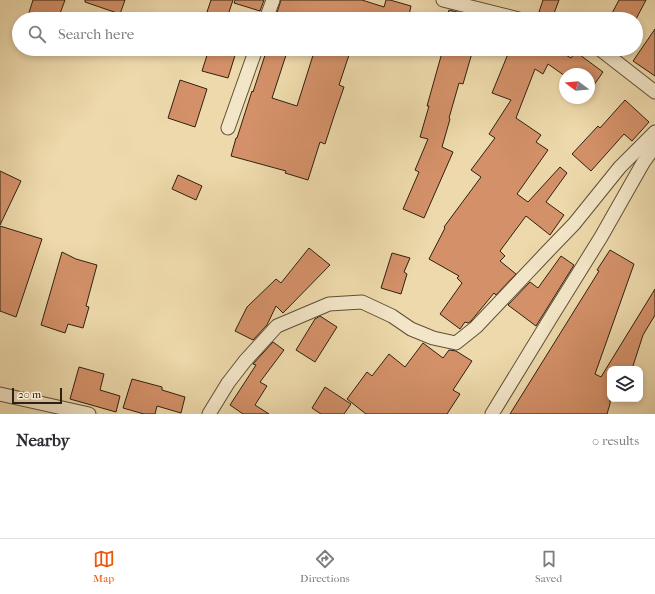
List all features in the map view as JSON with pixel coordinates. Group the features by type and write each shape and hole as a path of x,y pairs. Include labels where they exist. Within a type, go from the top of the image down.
{"street":[{"path":"269,12 273,0"},
{"path":"443,0 491,12"},
{"path":"228,128 254,56"},
{"path":"609,56 655,92"},
{"path":"209,414 228,383 245,361 277,326 329,304 362,302 392,316 411,329 433,338 456,343 476,327 574,224 620,167 655,132"},
{"path":"492,414 601,237 643,163 655,146"},
{"path":"0,394 89,414"}],"building":[{"path":"33,0 65,0 61,12 29,12"},
{"path":"85,0 125,0 121,12 114,12 85,2"},
{"path":"211,0 233,0 229,12 207,12"},
{"path":"235,0 264,0 260,11 234,3"},
{"path":"281,0 362,0 384,7 386,0 390,0 411,6 410,12 277,12"},
{"path":"543,0 559,0 554,12 539,12"},
{"path":"619,0 646,0 640,12 613,12"},
{"path":"655,29 655,76 633,61 636,56 643,56 643,46"},
{"path":"207,56 235,56 228,78 202,71"},
{"path":"265,56 286,56 272,98 297,106 313,56 349,56 339,85 344,87 325,144 320,142 308,180 285,173 286,171 231,156 252,91 253,92"},
{"path":"441,56 471,56 463,84 459,83 442,147 453,152 424,218 403,209 419,172 415,170 428,139 420,137 429,106 427,106"},
{"path":"507,56 568,56 571,58 573,56 581,56 603,72 595,83 595,68 559,68 559,72 548,64 543,74 535,69 516,118 541,135 536,142 548,150 517,194 528,202 560,167 567,173 546,202 564,215 550,235 526,216 500,251 505,256 500,261 516,274 496,295 494,293 471,321 468,323 465,322 460,329 440,314 462,283 457,278 459,276 429,259 445,228 444,227 481,177 471,170 495,138 489,134 511,100 492,93"},
{"path":"180,80 207,89 195,127 168,118"},
{"path":"625,100 649,122 632,141 624,134 591,171 572,154 598,126 600,128"},
{"path":"0,171 21,181 0,225"},
{"path":"178,175 202,186 196,200 172,189"},
{"path":"0,226 42,239 16,317 0,311"},
{"path":"309,248 330,265 283,313 276,306 267,325 253,340 235,331 247,307 276,279 281,283"},
{"path":"610,250 634,264 595,374 601,377 607,367 607,402 610,402 610,404 607,414 510,414 599,271 597,270"},
{"path":"62,252 76,259 97,265 86,306 89,307 83,328 68,324 65,333 41,325"},
{"path":"392,253 410,258 404,272 407,274 401,294 381,288"},
{"path":"561,256 574,265 536,326 508,305 530,282 538,288"},
{"path":"655,289 655,315 643,335 633,366 608,366"},
{"path":"320,316 337,327 315,362 296,350 315,319"},
{"path":"273,342 284,350 260,382 267,386 255,405 269,414 243,414 230,405 256,365 253,364"},
{"path":"423,343 443,358 449,350 456,351 472,361 453,390 460,394 447,414 366,414 347,399 367,372 372,376 389,354 405,367"},
{"path":"79,367 104,374 100,390 120,396 116,412 70,399"},
{"path":"132,379 162,387 162,390 185,397 181,413 157,406 155,414 144,414 123,408"},
{"path":"325,387 351,404 344,414 321,414 312,408"}]}
